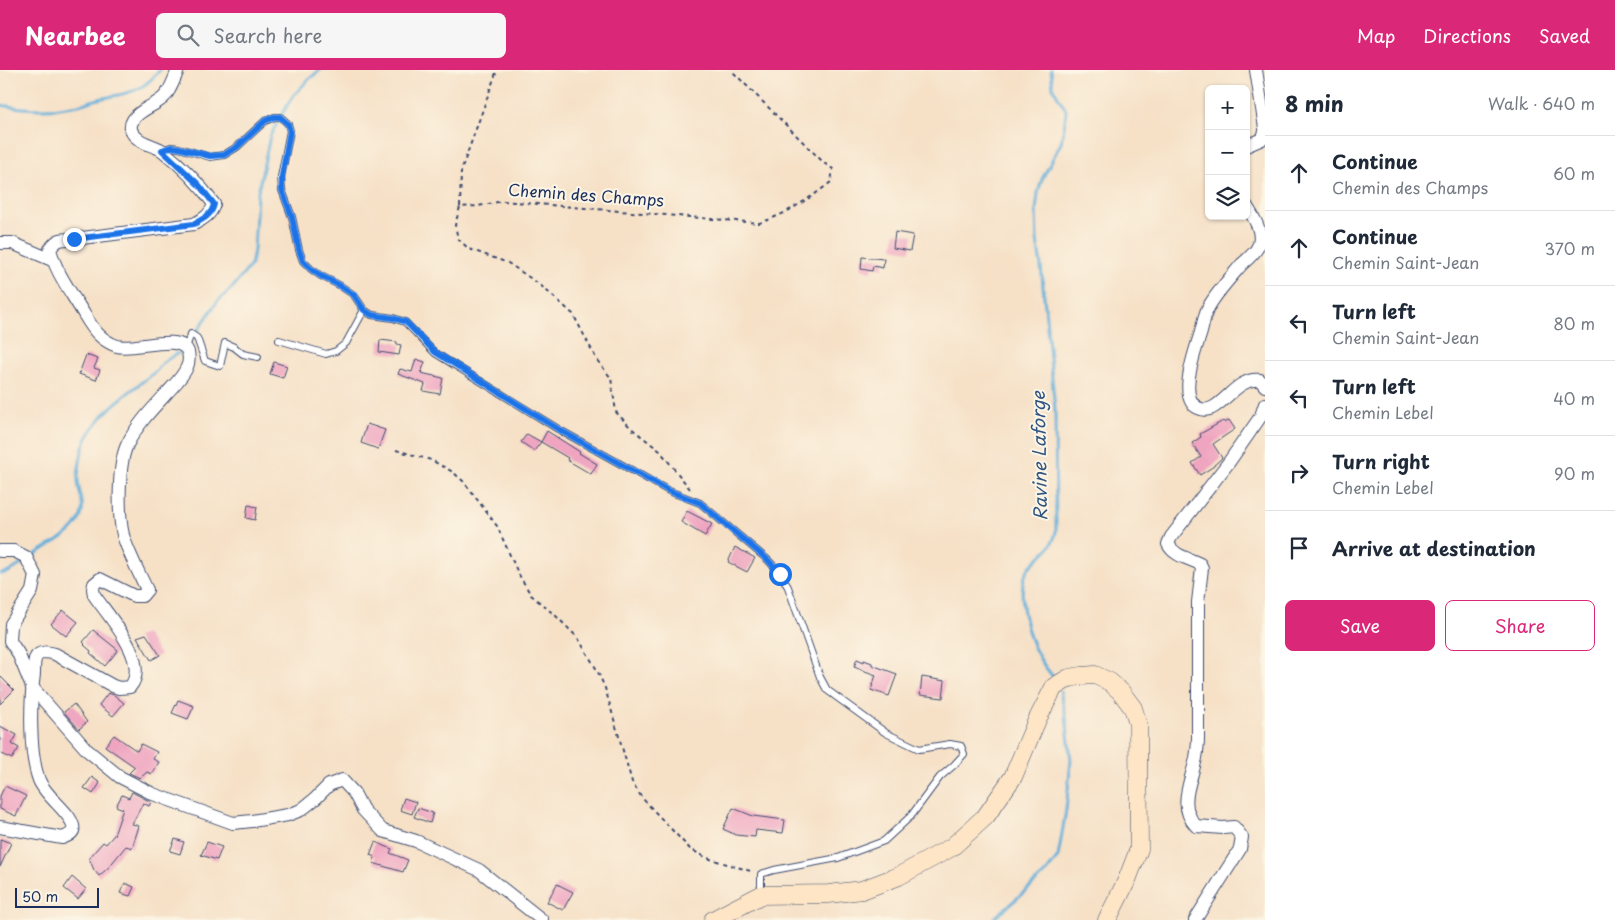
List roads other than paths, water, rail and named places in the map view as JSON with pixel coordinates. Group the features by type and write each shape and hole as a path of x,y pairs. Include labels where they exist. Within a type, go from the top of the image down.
{"main road":[{"path":"712,920 760,895 829,894 862,890 899,876 952,847 986,816 1013,777 1054,687 1069,678 1094,675 1110,682 1121,692 1133,708 1138,724 1139,849 1128,880 1107,920"}],"street":[{"path":"0,827 62,838 69,836 72,832 73,826 69,818 43,789 35,767 32,738 32,687 35,659 41,653 48,652 64,658 119,688 130,687 136,676 137,668 132,649 94,595 93,589 94,584 100,579 134,596 142,596 148,590 123,535 120,505 122,470 127,446 152,408 187,367 189,355 186,347 180,343 161,343 134,348 119,347 111,344 98,334 90,323 52,260 50,249 57,240 194,224 212,211 214,204 199,185 162,150 143,142 135,136 130,128 132,121 138,114 164,97 178,70"},
{"path":"1256,70 1265,128"},
{"path":"1250,144 1262,140 1265,132"},
{"path":"1250,212 1261,235 1259,246 1229,279 1207,310 1192,360 1189,395 1195,406 1203,410 1212,409 1241,384 1253,379 1260,380 1265,386"},
{"path":"0,243 12,244 52,260"},
{"path":"1195,920 1240,849 1242,837 1234,827 1196,826 1187,812 1186,799 1196,758 1198,738 1198,602 1202,568 1200,564 1175,553 1168,544 1171,537 1229,462 1261,416 1265,404"},
{"path":"0,551 14,550 26,558 35,575 32,592 11,624 10,641 18,653 32,687 87,750 120,777 153,794 233,823 252,822 288,815 300,810 329,785 342,780 354,793 363,810 383,831 416,841 479,870 542,920"}],"lane":[{"path":"162,150 171,147 210,156 224,155 237,147 265,121 274,117 280,117 288,124 290,131 282,176 282,190 292,217 303,261 311,269 354,295 364,310 372,315 406,322 435,352 558,429 669,491 700,503 768,560 780,574 788,587 816,668 827,690 886,733 919,749 950,744 961,746 964,754 940,777 911,816 884,841 838,858 761,874 760,895"},
{"path":"279,340 326,354 336,351 346,343 364,310"},
{"path":"186,347 191,334 198,338 205,361 220,366 225,343 234,347 242,354 258,357"}],"waterway":[{"path":"0,105 46,109 64,108 132,91 146,84 160,70"},
{"path":"194,336 217,302 233,287 251,265 254,250 257,196 270,136 292,97 320,70"},
{"name":"Ravine Laforge","path":"1051,70 1053,88 1066,110 1065,121 1061,143 1042,179 1036,211 1037,240 1055,409 1056,532 1052,544 1029,568 1025,577 1022,600 1030,637 1042,663 1055,679"},
{"path":"30,558 69,533 81,516 82,504 78,481 80,460 85,442 94,427 118,401 155,372 165,361 182,351"},
{"path":"0,574 9,572 25,562"},
{"name":"Ravine Laforge","path":"992,920 1046,873 1058,857 1066,810 1071,760 1066,716 1060,691"}]}
